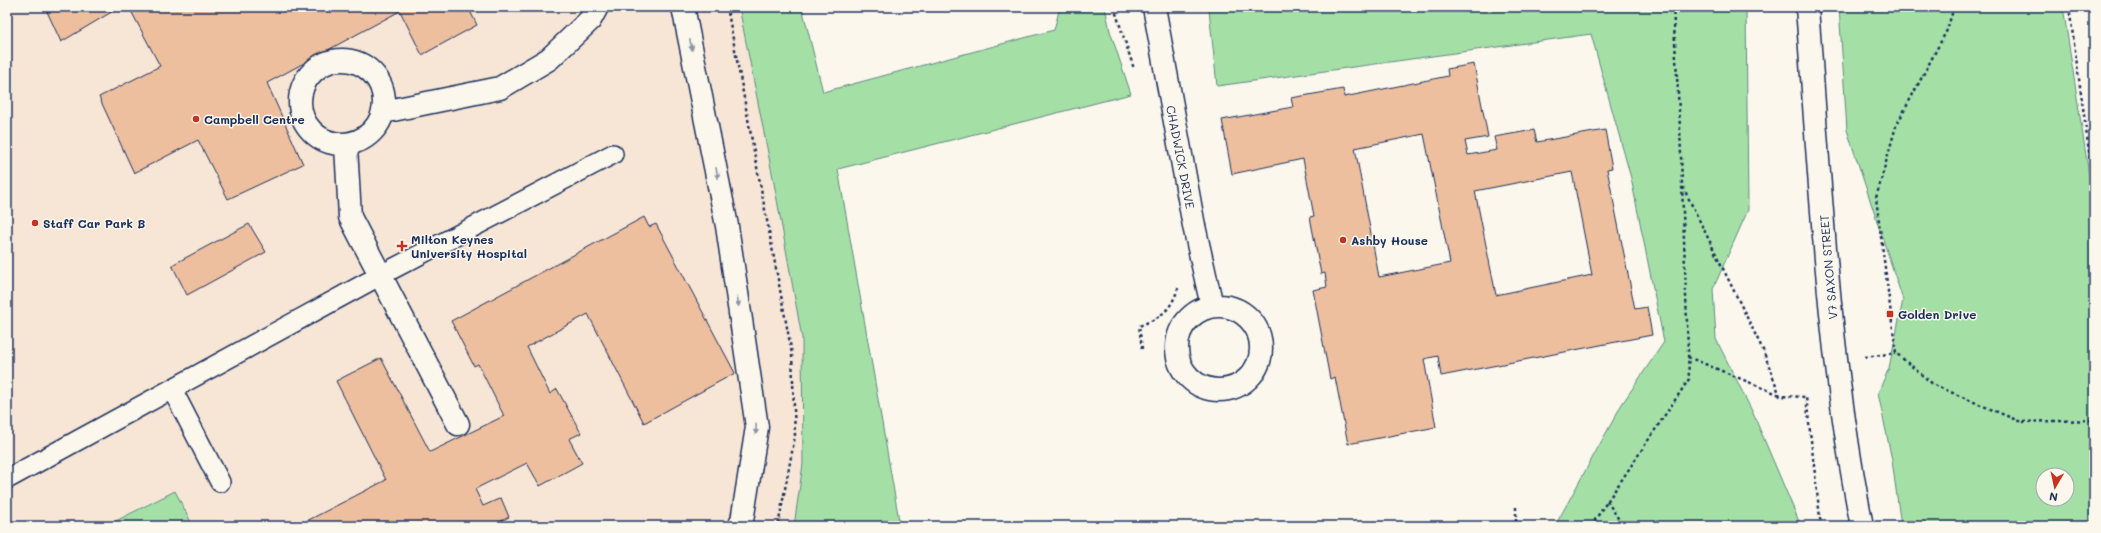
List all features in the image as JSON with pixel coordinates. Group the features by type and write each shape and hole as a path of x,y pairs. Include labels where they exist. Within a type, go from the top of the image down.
{"street":[{"path":"383,112 500,88 549,59 590,20 597,7"},
{"path":"683,7 727,226 757,427 742,521 739,526"},
{"name":"CHADWICK DRIVE","path":"1154,7 1191,211 1212,306"},
{"name":"V7 SAXON STREET","path":"1807,7 1827,276 1850,466 1862,526"},
{"path":"334,60 349,60 363,64 375,74 385,91 383,112 374,133 346,146 323,141 310,132 300,113 299,98 307,78 317,68 334,60"},
{"path":"346,146 350,217 379,276 458,424"}],"lane":[{"path":"7,479 379,276 613,154"},
{"path":"172,389 220,482"}],"path":[{"path":"727,7 792,354 795,436 778,526"},
{"path":"1114,7 1126,48 1136,73"},
{"path":"1591,526 1689,379 1682,186 1673,7"},
{"path":"1954,7 1947,30 1896,126 1876,198 1896,353 1934,386 2021,422 2094,420"},
{"path":"2069,7 2094,187"},
{"path":"1682,186 1763,350 1780,396"},
{"path":"1142,350 1139,326 1158,319 1174,299 1180,282"},
{"path":"1688,357 1780,396 1806,397 1821,526"},
{"path":"1607,501 1623,526"},
{"path":"1516,507 1516,526"}],"shaded area":[{"name":"Milton Keynes University Hospital","path":"7,7 751,7 841,526 7,526"}],"green space":[{"path":"739,7 802,7 823,92 1054,30 1060,7 1105,7 1110,31 1131,94 838,169 900,526 794,526 803,464 802,338 774,183"},
{"path":"1222,7 1746,7 1748,210 1713,289 1716,339 1752,411 1801,526 1555,526 1622,404 1664,342 1631,178 1591,34 1217,86 1209,10"},
{"path":"1839,7 2063,7 2094,207 2094,520 2063,526 1901,526 1892,460 1878,393 1889,368 1903,300 1847,130"},
{"path":"175,491 193,526 106,526"}],"building":[{"path":"45,7 120,7 61,42"},
{"name":"Campbell Centre","path":"129,7 468,7 477,25 422,55 400,11 267,83 303,164 228,199 198,140 134,173 99,97 160,66"},
{"name":"Ashby House","path":"1474,64 1488,137 1465,141 1468,155 1497,150 1494,137 1534,130 1537,142 1605,130 1612,168 1607,169 1635,309 1647,307 1652,335 1441,376 1438,356 1424,359 1436,427 1348,444 1335,377 1330,379 1313,290 1327,287 1325,273 1321,274 1310,217 1314,216 1303,159 1232,174 1222,120 1293,107 1291,98 1343,89 1344,97 1448,76 1447,69","holes":["1424,134 1450,263 1379,277 1355,148","1572,172 1592,275 1496,295 1475,191"]},
{"path":"644,217 649,227 656,224 735,373 644,423 588,314 527,347 550,394 557,389 581,433 569,439 582,463 540,486 527,463 475,489 483,506 501,498 509,517 491,526 297,526 386,480 336,381 381,358 430,452 504,416 478,364 474,366 451,321"},
{"path":"249,224 266,252 187,295 172,265"}],"place":[{"name":"Campbell Centre","path":"196,119"},
{"name":"Staff Car Park B","path":"35,223"},
{"name":"Ashby House","path":"1343,240"},
{"name":"Milton Keynes University Hospital","path":"402,246"},
{"name":"Golden Drive","path":"1890,314"}]}
